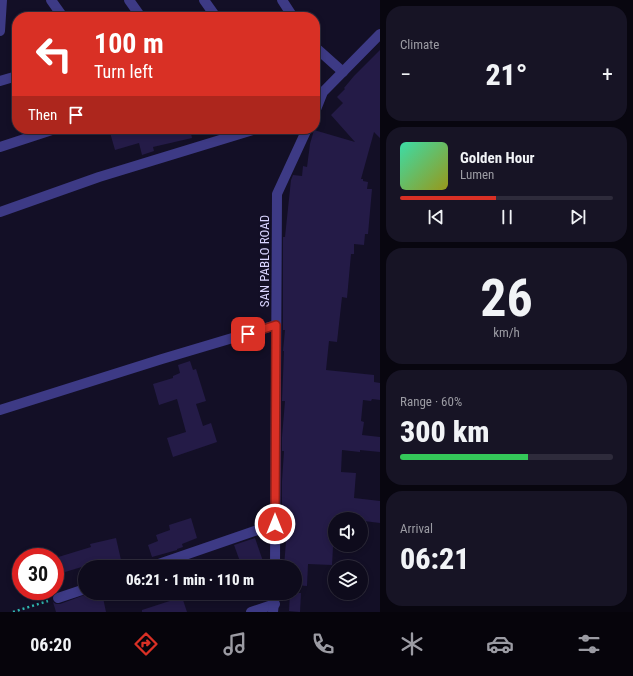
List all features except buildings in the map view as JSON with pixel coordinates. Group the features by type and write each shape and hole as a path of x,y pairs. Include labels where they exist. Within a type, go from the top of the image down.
{"street":[{"path":"0,31 2,0"},
{"path":"51,0 59,12"},
{"path":"129,0 137,12"},
{"path":"204,0 212,12"},
{"path":"282,0 290,12"},
{"path":"320,99 323,92 380,34"},
{"path":"320,51 343,72"},
{"path":"0,81 12,77"},
{"path":"0,147 40,134"},
{"path":"0,212 99,177 240,134"},
{"name":"SAN PABLO ROAD","path":"275,560 277,194 305,134"},
{"path":"0,410 276,325"},
{"path":"170,560 275,524"},
{"path":"64,596 78,591"},
{"path":"251,612 274,608"}],"path":[{"path":"13,612 52,600"}],"route":[{"path":"248,334 276,325 275,524"}]}
